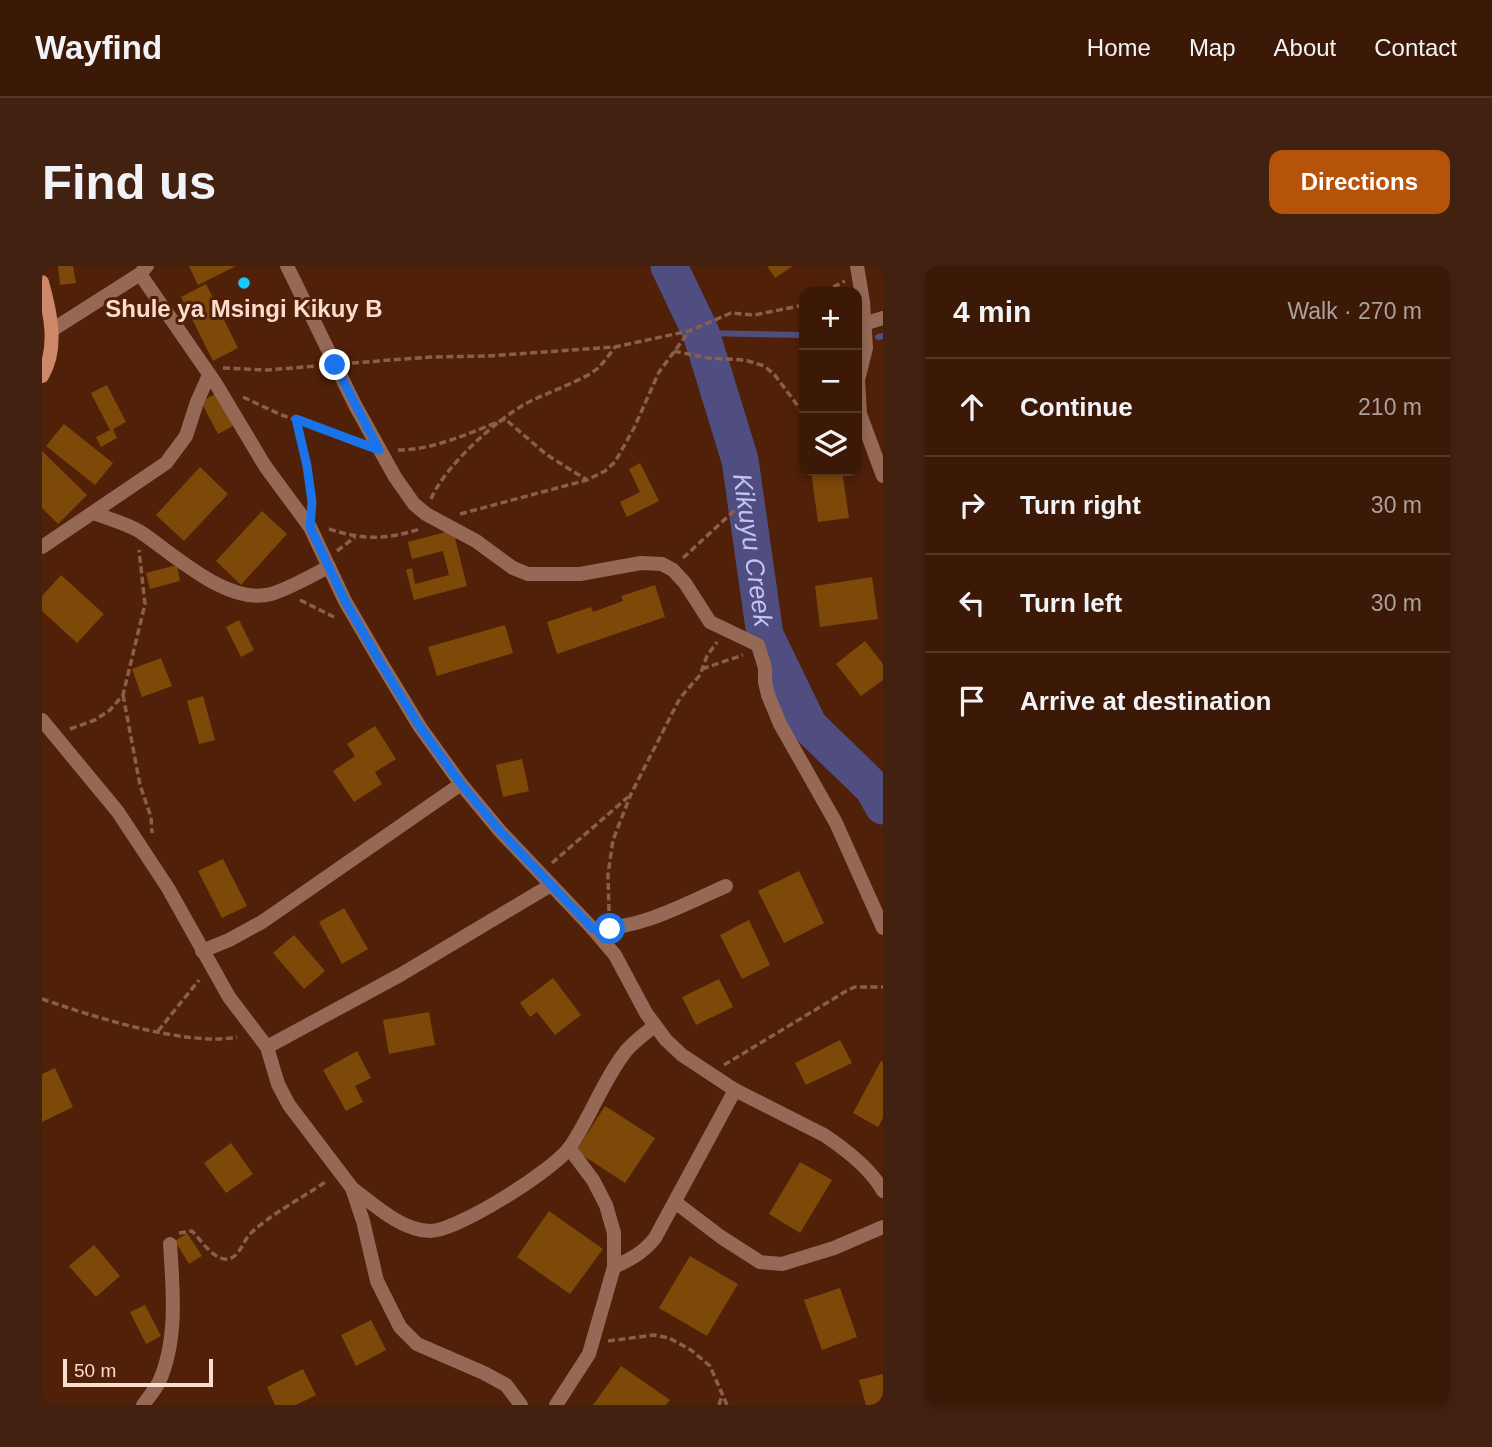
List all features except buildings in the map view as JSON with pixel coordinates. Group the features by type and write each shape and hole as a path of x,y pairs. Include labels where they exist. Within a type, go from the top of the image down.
{"street":[{"path":"287,266 379,450 408,495 431,518 476,541 513,568 528,574 580,574 652,562 662,564 673,570 685,583 710,622 754,642 761,652 765,682 780,724 836,823 883,928"},
{"path":"857,266 866,348 858,380 860,414 883,476"},
{"path":"52,330 143,270 265,466 310,527 361,629 420,727 461,784 539,873 593,929 624,970 654,1026 682,1055 710,1074 735,1090 824,1135 851,1156 883,1191"},
{"path":"42,282 49,305 52,330 48,360 42,376"},
{"path":"864,324 883,318"},
{"path":"42,547 166,463 186,436 209,375"},
{"path":"94,513 135,529 195,573 225,588 268,594 329,567"},
{"path":"42,720 111,803 151,863 229,997 267,1047 278,1084 289,1105 352,1188 377,1281 400,1327 417,1344 506,1385 521,1405"},
{"path":"206,957 229,940 262,922 461,784"},
{"path":"267,1047 400,975 551,885"},
{"path":"593,929 634,924 726,886"},
{"path":"352,1188 408,1225 429,1231 450,1228 557,1161 569,1148 624,1053 654,1026"},
{"path":"614,1267 646,1249 675,1202 735,1090"},
{"path":"556,1405 589,1353 614,1267 614,1233 606,1205 593,1180 569,1148"},
{"path":"675,1202 760,1262 782,1264 834,1248 883,1227"},
{"path":"143,1405 158,1384 167,1354 174,1297 170,1244"}],"path":[{"path":"209,375 431,357 615,347 689,331 732,313 754,315 799,306"},
{"path":"327,528 355,537 373,538 417,530 431,518 587,480 605,471 615,462 634,428 659,372 689,331"},
{"path":"431,518 440,482 456,461 523,406 597,369 615,347"},
{"path":"674,351 708,358 745,360 764,366 774,374 803,413"},
{"path":"209,375 279,414 379,450 410,450 464,435 505,419"},
{"path":"296,419 312,502 310,527"},
{"path":"505,419 547,455 587,480"},
{"path":"673,570 704,536 736,509"},
{"path":"135,529 143,570 145,604 123,695 140,785 151,817 151,863"},
{"path":"279,590 361,629"},
{"path":"610,929 608,874 613,840 631,794 680,698 702,670 707,656 727,629"},
{"path":"702,670 761,652"},
{"path":"55,735 96,720 110,710 123,695"},
{"path":"539,873 631,794"},
{"path":"157,1031 194,988 206,957"},
{"path":"710,1074 848,990 855,987 883,987"},
{"path":"42,999 76,1011 157,1031 211,1039 255,1034"},
{"path":"170,1244 173,1236 181,1231 192,1231 218,1257 226,1260 233,1258 248,1236 262,1224 341,1173"},
{"path":"592,1342 654,1335 669,1338 691,1350 709,1366 727,1405"},
{"path":"719,1405 722,1393"}],"waterway":[{"name":"Kikuyu Creek","path":"669,266 701,333 740,460 765,635 809,726 873,788 883,806"},
{"path":"701,333 799,335"},
{"path":"878,337 883,336"}],"place":[{"name":"Shule ya Msingi Kikuy B","path":"244,283"}],"route":[{"path":"335,365 379,450 296,419 312,502 310,527 345,601 420,727 461,784 500,831 593,929 610,929"}]}
